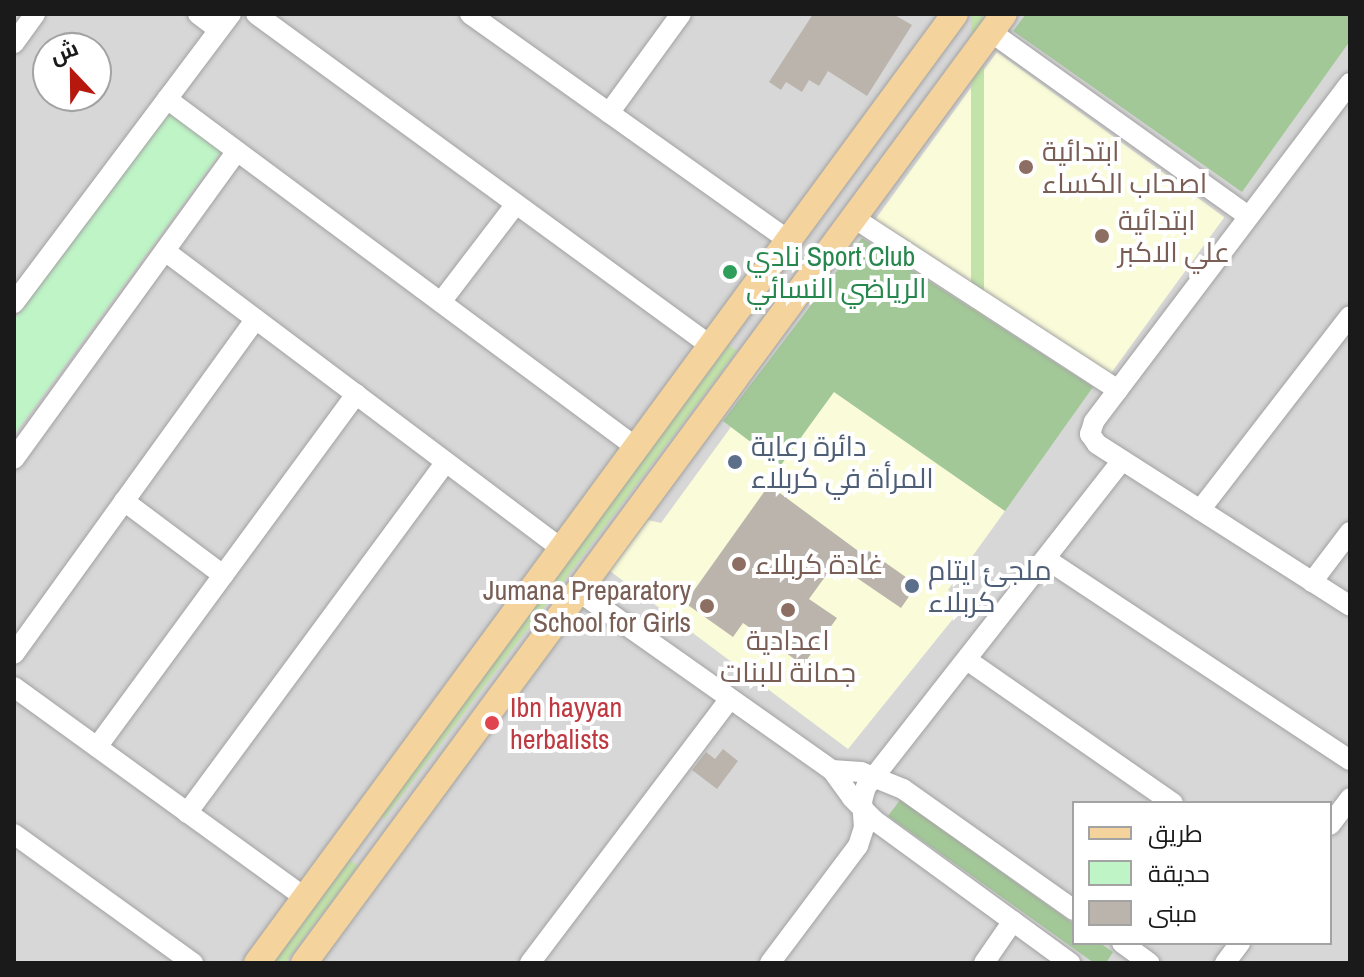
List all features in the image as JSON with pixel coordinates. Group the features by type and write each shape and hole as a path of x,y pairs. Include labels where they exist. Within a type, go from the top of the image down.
{"main road":[{"path":"257,963 955,14"},
{"path":"304,963 997,23"},
{"path":"749,297 754,313 760,319 777,322"},
{"path":"716,341 737,336 744,340 752,356"},
{"path":"367,813 374,829 381,834 398,836"},
{"path":"342,849 358,851 365,856 371,872"}],"street":[{"path":"14,43 35,14"},
{"path":"14,303 225,22 198,14"},
{"path":"256,14 516,204 716,341"},
{"path":"470,14 789,241"},
{"path":"609,113 681,14"},
{"path":"997,23 1249,217"},
{"path":"1350,83 1092,425 1090,434 1097,444 1122,461 1350,606"},
{"path":"167,99 637,448"},
{"path":"14,459 237,151"},
{"path":"441,302 516,204"},
{"path":"854,218 1118,390"},
{"path":"165,251 562,549"},
{"path":"1200,510 1350,316"},
{"path":"14,654 256,319"},
{"path":"97,747 356,394"},
{"path":"770,963 858,846 864,828 863,794 874,776 1122,461"},
{"path":"187,813 446,462"},
{"path":"124,501 223,575"},
{"path":"1312,582 1350,532"},
{"path":"1046,559 1350,760"},
{"path":"578,591 832,770 862,809 1070,963"},
{"path":"967,660 1170,801"},
{"path":"14,687 305,898"},
{"path":"530,963 730,699"},
{"path":"832,770 874,776 903,789 1072,909"},
{"path":"1332,822 1350,798"},
{"path":"14,834 193,963"},
{"path":"984,963 1013,921"},
{"path":"1225,963 1238,945"}],"shaded area":[{"path":"14,14 1350,14 1350,963 14,963"},
{"path":"1026,14 1350,14 1350,41 1242,192 1013,31"},
{"path":"997,52 1224,217 1101,386 874,221"},
{"path":"862,238 1093,387 1005,511 834,392 781,465 723,421"},
{"path":"833,391 1005,511 948,590 965,604 848,749 610,571 648,520 661,523 731,427 781,464"},
{"path":"900,800 1072,923 1072,945 1103,945 1113,952 1106,963 1094,963 888,816"}],"green space":[{"path":"971,14 984,14 984,364 971,364"},
{"path":"169,108 224,148 14,435 14,320"},
{"path":"729,345 737,351 384,819 376,813"},
{"path":"350,860 358,866 285,963 273,962"}],"building":[{"path":"813,14 893,14 912,25 867,96 828,71 819,86 809,80 802,92 786,82 781,90 769,82"},
{"path":"769,485 865,556 869,551 917,585 901,608 835,563 809,599 837,618 803,665 743,623 733,637 685,603"},
{"path":"723,749 738,761 717,789 692,770 706,752 715,759"}],"place":[{"name":"ابتدائية اصحاب الكساء","path":"1026,167"},
{"name":"ابتدائية علي الاكبر","path":"1102,236"},
{"name":"نادي Sport Club الرياضي النسائي","path":"730,272"},
{"name":"دائرة رعاية المرأة في كربلاء","path":"735,462"},
{"name":"غادة كربلاء","path":"739,564"},
{"name":"ملجئ ايتام كربلاء","path":"912,586"},
{"name":"Jumana Preparatory School for Girls","path":"707,606"},
{"name":"اعدادية جمانة للبنات","path":"788,610"},
{"name":"Ibn hayyan herbalists","path":"492,723"}]}
